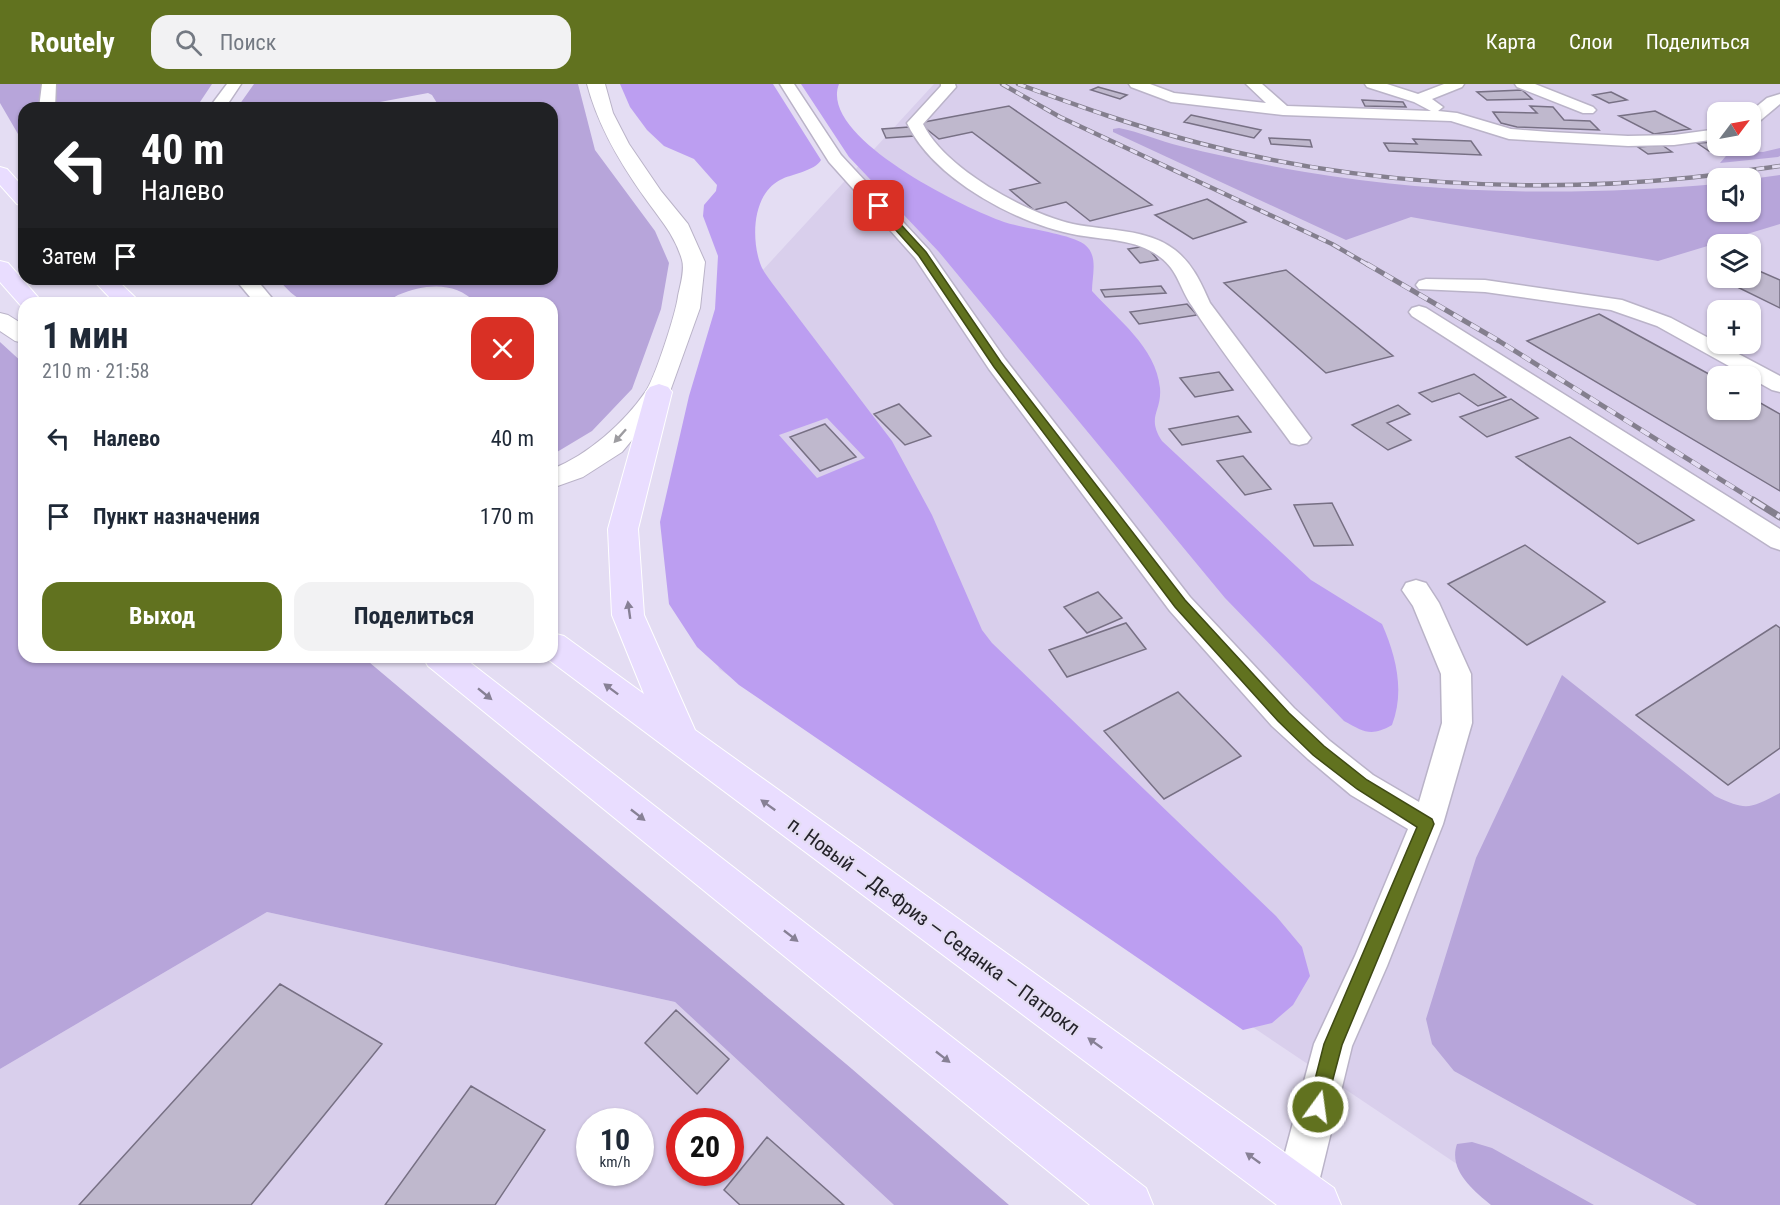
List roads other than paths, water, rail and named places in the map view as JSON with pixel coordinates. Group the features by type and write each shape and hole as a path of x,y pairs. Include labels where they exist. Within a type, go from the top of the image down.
{"main road":[{"path":"0,173 18,193"},
{"path":"0,268 26,297"},
{"path":"110,285 122,297"},
{"path":"659,392 623,529 628,615 682,742"},
{"name":"п. Новый — Де-Фриз — Седанка — Патрокл","path":"558,649 1307,1197"},
{"path":"448,663 1129,1205"}],"street":[{"path":"558,477 573,471 612,446 659,392 688,308 694,262 677,224 652,195 620,144 604,113 596,84"},
{"path":"0,320 18,332"}],"lane":[{"path":"48,102 49,84"},
{"path":"221,102 234,84"},
{"path":"788,84 835,158 922,254 997,364 1180,604 1283,717 1319,750 1362,785 1426,824"},
{"path":"948,84 949,87 915,123 927,142 981,190 1019,213 1062,227 1124,236 1166,252 1179,264 1191,282 1200,304 1299,438"},
{"path":"1137,84 1171,97 1283,110 1452,116"},
{"path":"1253,84 1283,110"},
{"path":"1372,84 1419,99 1452,116 1509,134 1550,138 1674,140 1707,136"},
{"path":"1419,99 1457,84"},
{"path":"1522,84 1588,110"},
{"path":"1761,111 1772,101 1780,99"},
{"path":"250,285 261,297"},
{"path":"1426,285 1485,286 1615,304 1664,322 1780,385"},
{"path":"1419,312 1780,540"},
{"path":"1307,1197 1334,1044 1369,966 1436,800 1457,723 1456,674 1425,603 1416,590"}],"railway":[{"path":"1002,84 1060,117 1332,244 1370,266"},
{"path":"1018,84 1108,116 1199,143 1258,157 1379,176 1441,182 1564,185 1686,178 1780,166"},
{"path":"1367,264 1499,341 1755,501"},
{"path":"1753,500 1780,517"}]}
